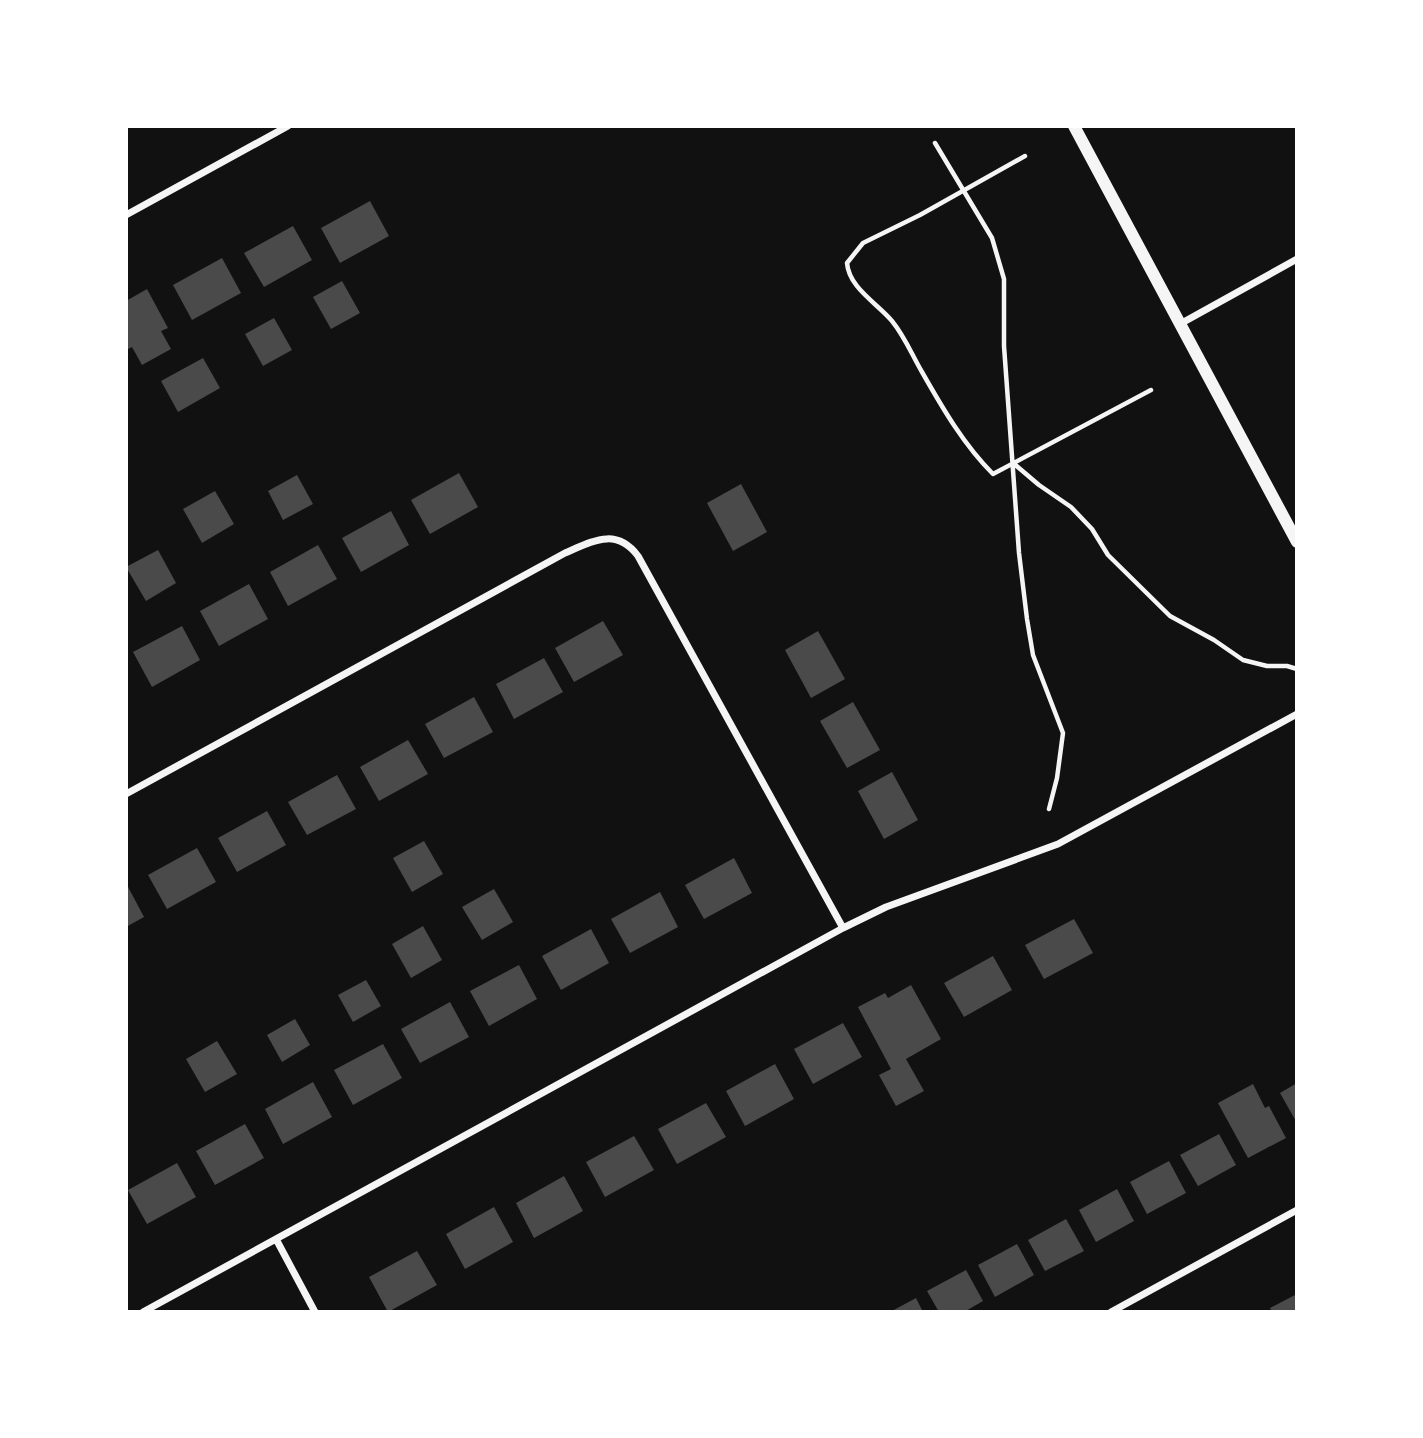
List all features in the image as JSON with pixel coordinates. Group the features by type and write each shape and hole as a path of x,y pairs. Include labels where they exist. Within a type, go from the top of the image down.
{"street":[{"path":"126,215 288,126"},
{"path":"1073,126 1297,542"},
{"path":"1180,324 1297,259"},
{"path":"126,794 565,553 595,540 621,540 638,556 843,928"},
{"path":"143,1312 843,928 886,907 1058,844 1297,714"},
{"path":"1111,1312 1297,1210"},
{"path":"276,1240 315,1312"}],"path":[{"path":"935,143 992,238 1004,279 1004,346 1019,553 1033,655 1063,733 1057,778 1049,809"},
{"path":"1025,156 863,243 847,262 848,272 906,340 940,405 975,456 993,474 1151,390"},
{"path":"1013,463 1071,507 1092,529 1108,555 1170,615 1243,660 1267,666 1297,668"}],"building":[{"path":"370,201 389,236 340,263 321,228"},
{"path":"293,226 312,260 264,287 244,253"},
{"path":"222,258 241,293 192,320 173,285"},
{"path":"342,281 360,313 331,329 313,297"},
{"path":"147,289 168,328 161,331 171,349 142,365 132,347 126,350 126,301"},
{"path":"274,318 292,350 263,366 245,334"},
{"path":"203,358 220,388 178,412 161,381"},
{"path":"459,473 478,507 430,534 411,500"},
{"path":"297,475 313,504 283,520 268,491"},
{"path":"741,484 767,532 733,551 707,503"},
{"path":"215,491 234,524 202,543 183,509"},
{"path":"391,511 409,545 361,572 342,538"},
{"path":"318,545 337,579 288,606 270,572"},
{"path":"158,550 176,583 146,601 126,567"},
{"path":"249,584 268,619 219,646 200,611"},
{"path":"603,621 623,655 574,682 555,648"},
{"path":"182,626 200,660 152,687 133,652"},
{"path":"818,631 845,679 811,698 785,650"},
{"path":"544,658 563,692 514,719 496,684"},
{"path":"474,697 493,732 444,758 425,724"},
{"path":"853,702 880,750 847,768 820,721"},
{"path":"408,740 428,774 379,801 360,767"},
{"path":"892,772 918,820 884,839 858,791"},
{"path":"337,775 356,809 307,835 288,802"},
{"path":"267,811 286,845 237,872 218,838"},
{"path":"424,841 443,874 412,892 393,858"},
{"path":"197,848 216,882 167,909 148,875"},
{"path":"734,858 752,893 704,919 685,885"},
{"path":"126,883 144,917 126,927"},
{"path":"494,889 513,922 482,940 462,907"},
{"path":"660,892 678,927 630,953 611,919"},
{"path":"1074,919 1093,953 1044,979 1025,945"},
{"path":"423,926 442,960 411,978 392,944"},
{"path":"591,929 609,963 561,990 542,956"},
{"path":"993,956 1012,990 964,1017 944,983"},
{"path":"519,965 537,999 489,1026 470,991"},
{"path":"366,980 381,1006 353,1022 338,995"},
{"path":"911,985 941,1039 906,1059 924,1091 896,1106 879,1075 891,1069 858,1007 885,993 888,998"},
{"path":"450,1002 469,1037 420,1063 401,1029"},
{"path":"295,1019 310,1045 282,1062 267,1035"},
{"path":"843,1023 862,1057 813,1084 794,1049"},
{"path":"217,1041 237,1074 205,1092 186,1059"},
{"path":"383,1044 402,1078 353,1105 334,1070"},
{"path":"775,1064 794,1099 745,1126 726,1091"},
{"path":"313,1082 332,1117 283,1144 265,1109"},
{"path":"1297,1083 1297,1123 1280,1093"},
{"path":"1253,1084 1265,1108 1269,1106 1286,1138 1248,1158 1218,1103"},
{"path":"706,1103 726,1137 677,1164 658,1129"},
{"path":"245,1124 264,1158 215,1185 196,1151"},
{"path":"1219,1134 1236,1165 1198,1186 1180,1155"},
{"path":"634,1136 654,1170 605,1197 586,1162"},
{"path":"1169,1161 1186,1193 1147,1214 1130,1182"},
{"path":"177,1163 196,1197 147,1224 128,1190"},
{"path":"564,1176 583,1211 534,1238 516,1203"},
{"path":"1117,1189 1134,1221 1096,1242 1079,1210"},
{"path":"494,1207 513,1242 465,1269 446,1234"},
{"path":"1066,1219 1084,1251 1045,1271 1028,1240"},
{"path":"1017,1244 1034,1275 995,1297 978,1265"},
{"path":"417,1251 437,1285 388,1312 369,1277"},
{"path":"966,1270 983,1301 964,1312 939,1312 927,1291"},
{"path":"1297,1294 1297,1312 1272,1312 1270,1308"},
{"path":"916,1298 923,1312 890,1312"}]}
